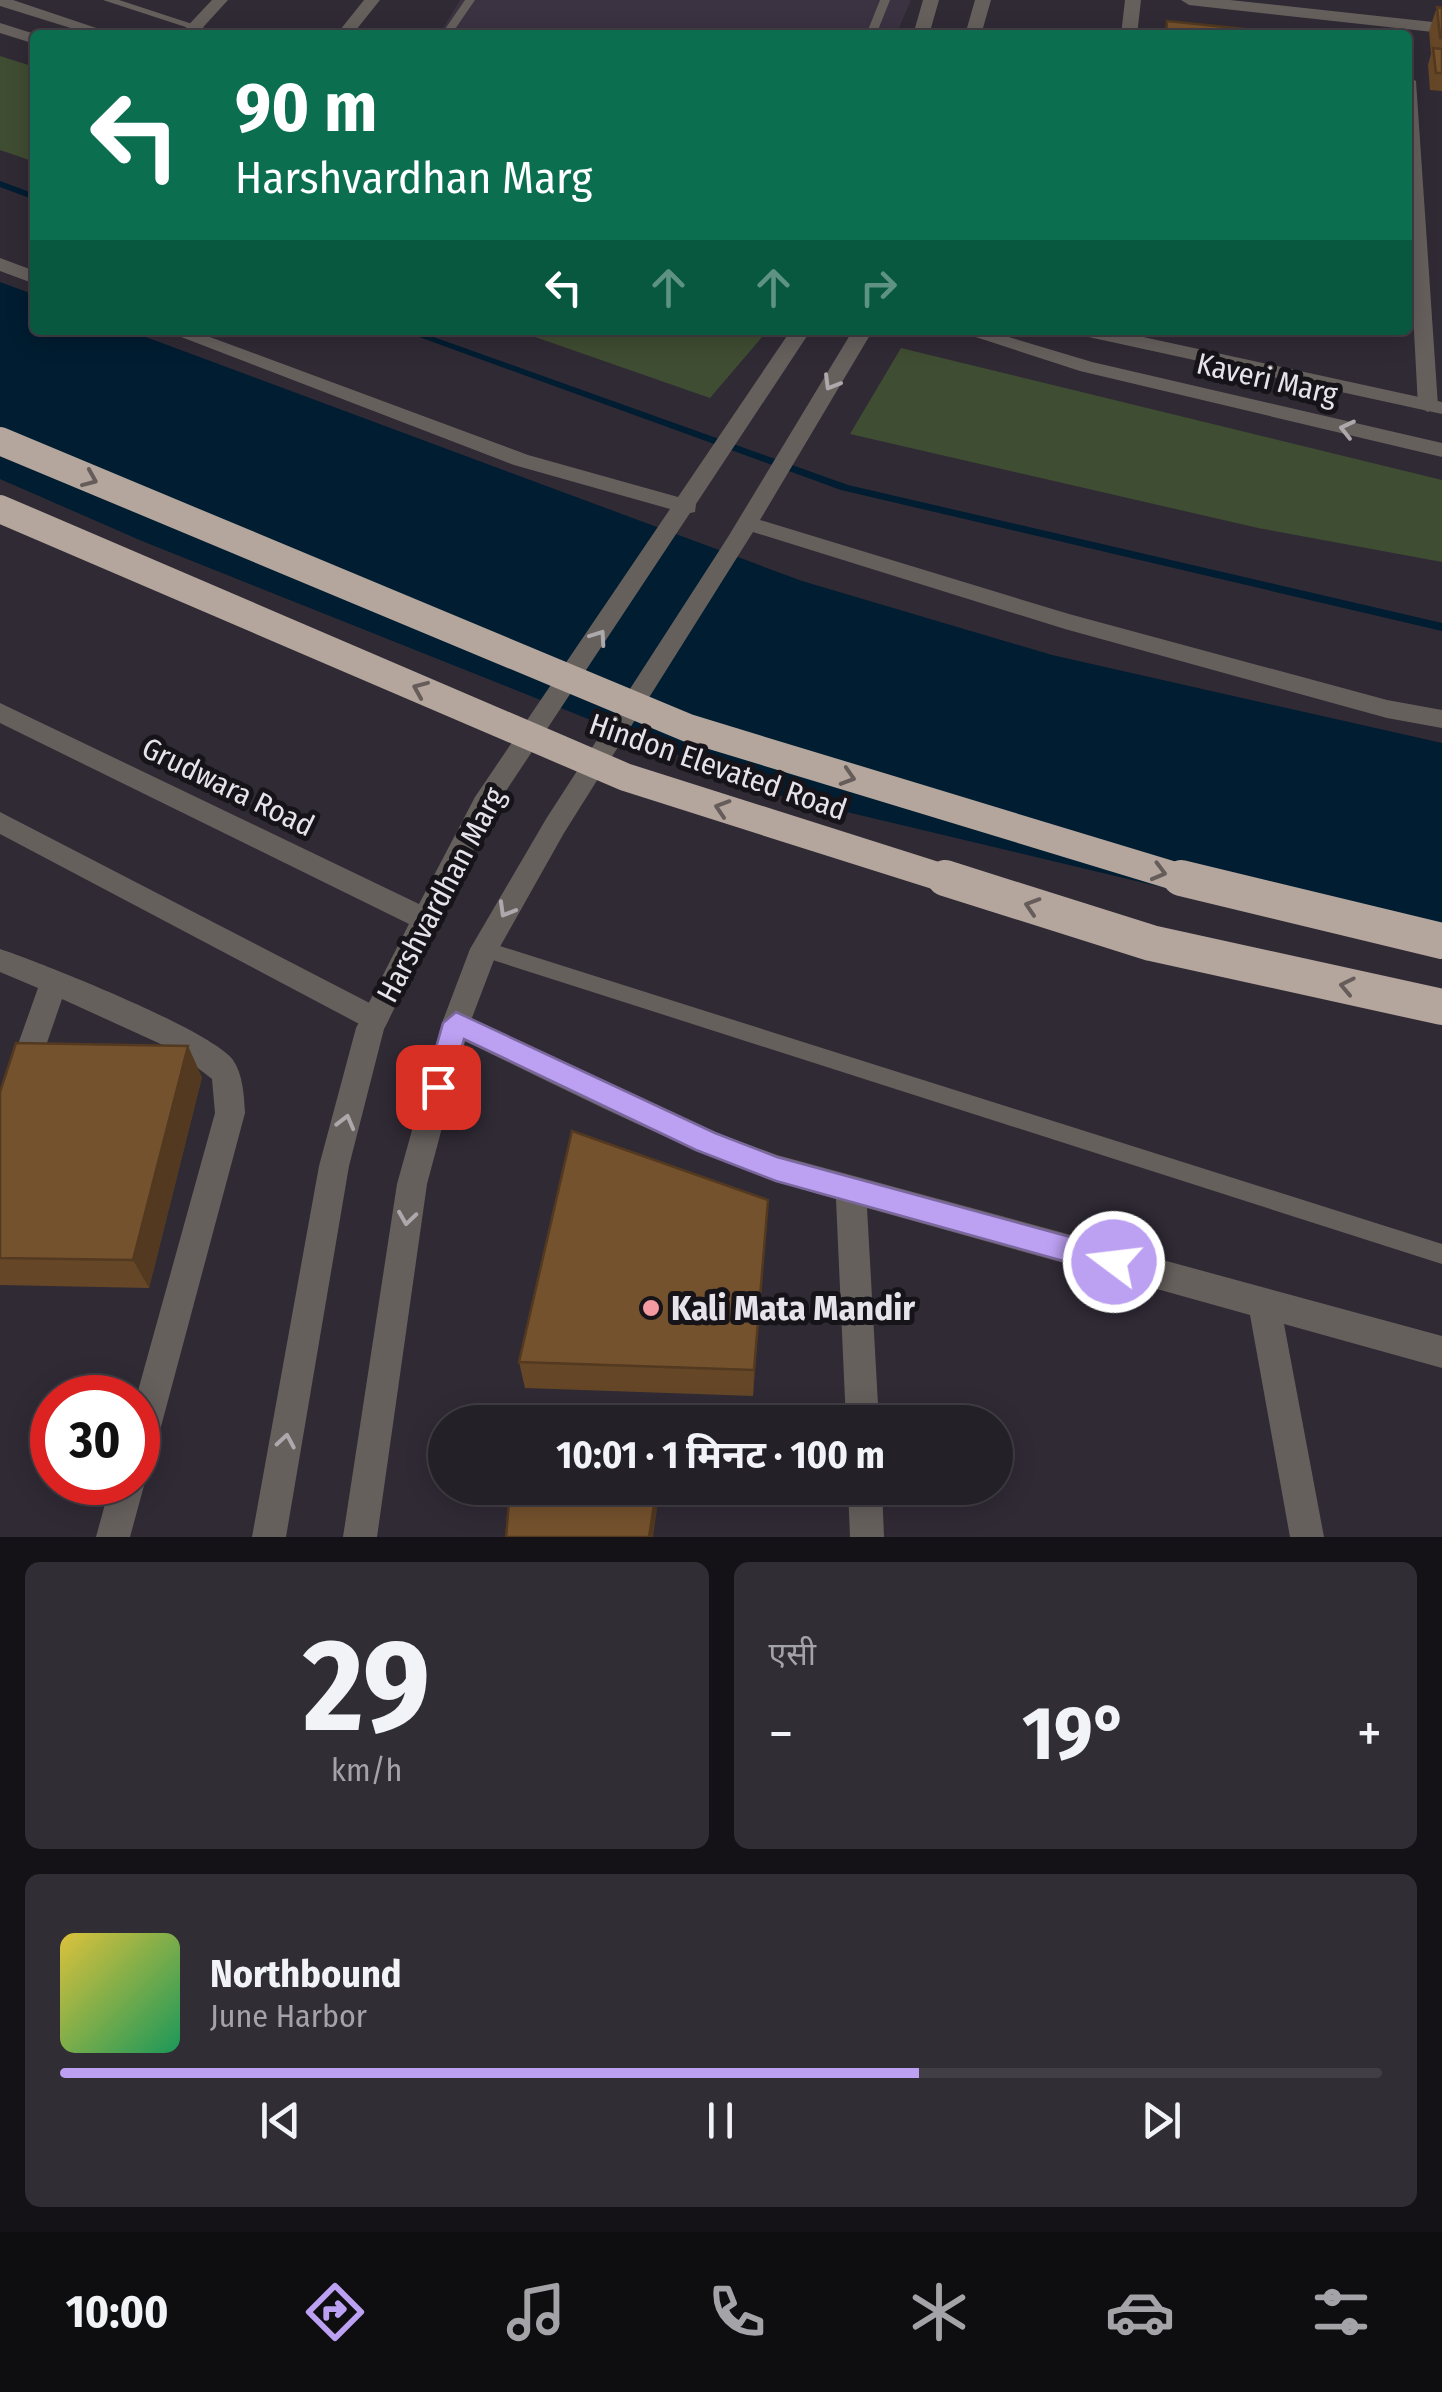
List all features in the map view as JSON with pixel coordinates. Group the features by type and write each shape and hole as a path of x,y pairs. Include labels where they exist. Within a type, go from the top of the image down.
{"highway":[{"name":"Hindon Elevated Road","path":"0,442 688,728 1156,872 1442,941"},
{"name":"Hindon Elevated Road","path":"0,508 624,777 1151,944 1442,1007"}],"street":[{"path":"192,30 220,0"},
{"path":"348,30 372,0"},
{"path":"922,30 931,0"},
{"path":"973,30 982,0"},
{"path":"1130,30 1133,0"},
{"path":"1189,0 1404,29 1442,28"},
{"path":"0,1 93,30"},
{"path":"0,28 30,38"},
{"path":"1412,129 1435,407"},
{"path":"0,264 30,276"},
{"path":"187,335 521,460 682,514"},
{"name":"Harshvardhan Marg","path":"269,1537 334,1166 375,1019 484,804 682,514 798,335"},
{"path":"360,1537 412,1184 456,1023 484,949 554,826 742,531 860,335"},
{"name":"Kaveri Marg","path":"981,335 1087,366 1442,450"},
{"name":"Kaveri Marg","path":"1108,335 1435,407"},
{"path":"742,531 1387,709 1442,719"},
{"name":"Grudwara Road","path":"0,712 428,920"},
{"path":"0,822 375,1019"},
{"path":"0,960 189,1045 221,1065 230,1091 230,1114 158,1375"},
{"path":"0,1136 54,984"},
{"path":"456,1023 706,1142 851,1192 1442,1352"},
{"path":"851,1192 861,1405"},
{"path":"1264,1302 1307,1537"},
{"path":"113,1537 122,1505"},
{"path":"866,1505 867,1537"}],"lane":[{"path":"108,0 188,30"},
{"path":"449,30 470,0"},
{"path":"873,30 885,0"},
{"path":"484,949 1442,1254"}],"shaded area":[{"path":"460,0 911,0 898,30 442,30"}],"green space":[{"path":"0,56 30,65 30,160 0,150"},
{"path":"529,335 764,335 710,398"},
{"path":"901,348 1442,480 1442,562 1258,528 850,434"}],"water":[{"path":"0,282 30,293 30,335 140,335 802,581 1052,655 1442,743 1442,954 784,797 142,541 0,479"}],"building":[{"path":"1437,7 1442,8 1442,38 1440,38"},
{"path":"1167,21 1255,30 1166,30"},
{"path":"1433,48 1442,49 1442,73 1436,73"},
{"path":"16,1043 188,1046 133,1260 0,1258 0,1092"},
{"name":"Kali Mata Mandir","path":"572,1131 768,1200 754,1370 519,1362"},
{"path":"509,1505 654,1505 649,1537 506,1537"}],"waterway":[{"path":"0,184 30,195"},
{"path":"419,335 845,488 1442,627"}],"place":[{"name":"Kali Mata Mandir","path":"651,1308"}],"route":[{"path":"438,1087 456,1023 706,1142 776,1169 1114,1262"}]}
